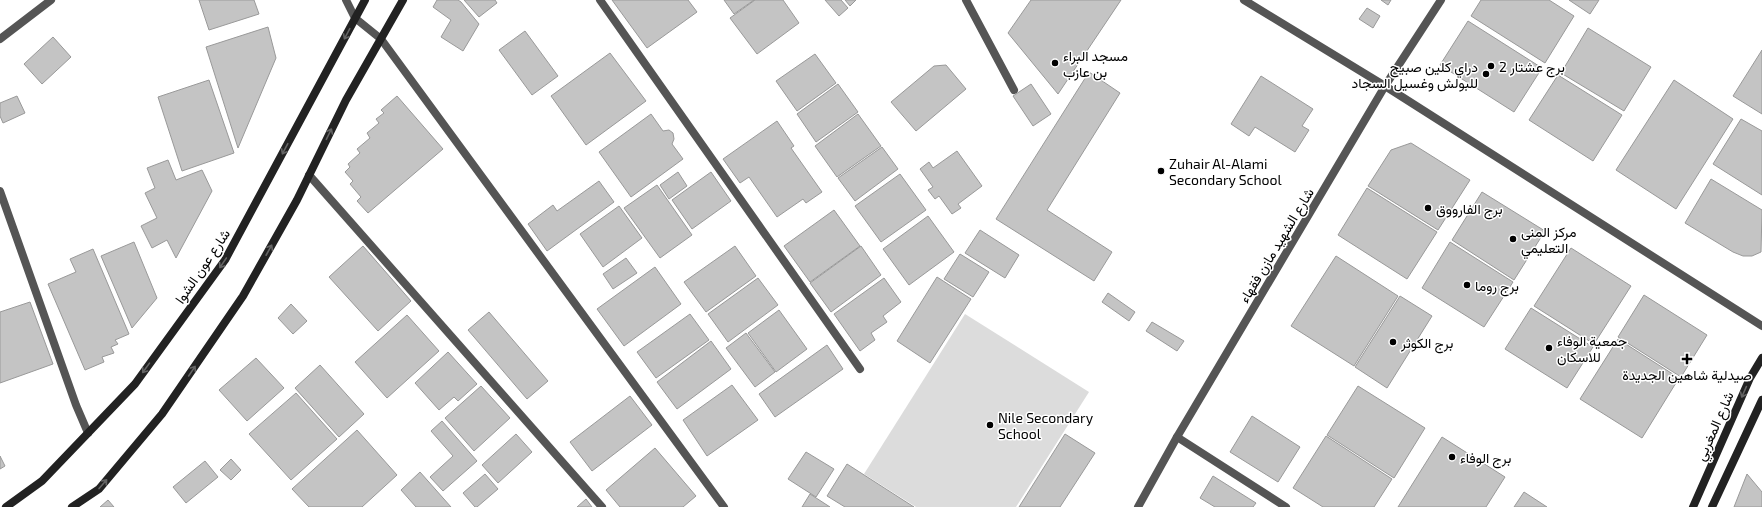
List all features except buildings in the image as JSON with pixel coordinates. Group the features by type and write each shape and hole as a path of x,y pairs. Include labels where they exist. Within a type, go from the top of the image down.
{"main road":[{"name":"شارع عون الشوا","path":"6,507 42,481 135,384 225,260 366,0"},
{"path":"72,507 99,489 162,414 243,296 297,200 346,100 404,0"},
{"name":"شارع المغربي","path":"1693,507 1750,378 1762,358"},
{"path":"1712,507 1762,400"}],"street":[{"path":"0,39 51,0"},
{"path":"346,0 355,18 380,39 724,507"},
{"path":"600,0 860,369"},
{"path":"966,0 1014,90"},
{"path":"1244,0 1385,86 1762,326"},
{"name":"شارع الشهيد مازن فقهاء","path":"1138,507 1177,437 1385,86 1441,0"},
{"path":"309,175 602,507"},
{"path":"0,191 73,398 88,433"},
{"path":"1177,437 1286,507"}],"shaded area":[{"path":"965,314 1089,392 1016,507 916,507 864,474"}],"place":[{"name":"مسجد البراء بن عازب","path":"1055,63"},
{"name":"برج عشتار 2","path":"1491,66"},
{"name":"دراي كلين صبيح للبولش وغسيل السجاد","path":"1486,74"},
{"name":"Zuhair Al-Alami Secondary School","path":"1161,171"},
{"name":"برج الفارووق","path":"1428,208"},
{"name":"مركز المنى التعليمي","path":"1513,239"},
{"name":"برج روما","path":"1467,285"},
{"name":"برج الكوثر","path":"1393,342"},
{"name":"جمعية الوفاء للاسكان","path":"1549,348"},
{"name":"صيدلية شاهين الجديدة","path":"1687,359"},
{"name":"Nile Secondary School","path":"990,425"},
{"name":"برج الوفاء","path":"1452,457"}]}
